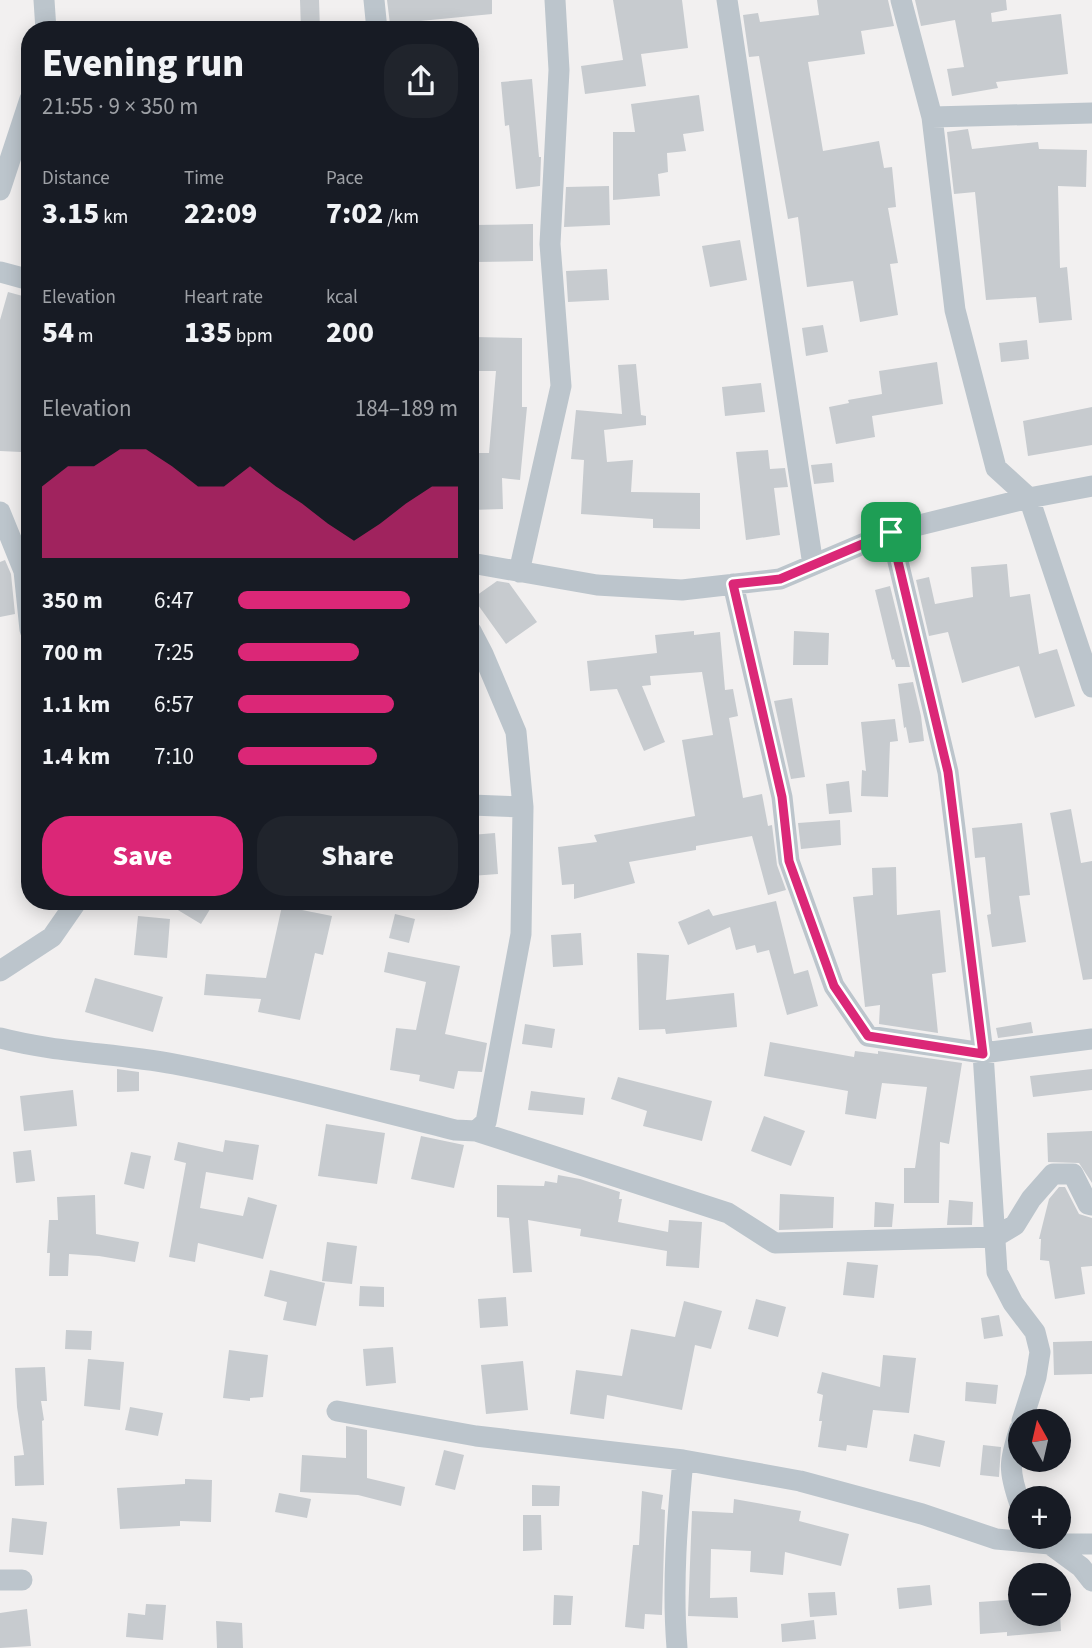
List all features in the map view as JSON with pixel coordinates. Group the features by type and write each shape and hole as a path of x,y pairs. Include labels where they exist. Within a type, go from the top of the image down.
{"street":[{"path":"44,0 45,21"},
{"path":"374,0 376,21"},
{"path":"519,572 561,386 550,244 559,70 555,0"},
{"path":"727,0 813,565"},
{"path":"901,0 932,117 958,323 996,468 1029,498 1092,687"},
{"path":"932,117 1092,113"},
{"path":"0,190 21,126"},
{"path":"0,272 21,278"},
{"path":"479,564 597,585 682,590 780,579 891,532 1029,498 1092,486"},
{"path":"0,512 21,564"},
{"path":"891,532 948,772 983,1054 997,1272 1013,1303 1035,1332 1040,1352 1027,1409"},
{"path":"733,584 782,797 789,861 834,986 868,1036 983,1054 1092,1039"},
{"path":"476,1131 486,1122 521,934 523,807 516,732 479,646"},
{"path":"479,805 523,807"},
{"path":"0,971 52,937 71,910"},
{"path":"0,1038 37,1048 174,1064 455,1130 476,1131 728,1213 775,1243 995,1237 1015,1225 1031,1199 1053,1174 1073,1174 1088,1204 1092,1205"},
{"path":"337,1411 476,1436 683,1460 800,1481 922,1514 996,1539 1008,1539"},
{"path":"677,1648 674,1608 683,1460"},
{"path":"1071,1542 1092,1544"},
{"path":"1057,1549 1081,1567 1092,1581"},
{"path":"0,1580 22,1580"}],"building":[{"path":"300,0 319,0 320,21 301,21"},
{"path":"387,0 492,0 492,14 421,21 390,21"},
{"path":"613,0 682,0 688,48 641,54 646,86 585,94 581,66 623,60"},
{"path":"817,0 888,0 894,26 861,31 865,54 808,62 823,151 879,141 884,168 892,167 896,207 888,208 898,263 890,264 898,315 860,322 853,281 807,287 798,217 788,219 759,56 749,57 743,15 758,13 760,22 819,15"},
{"path":"915,0 1006,0 1007,10 991,13 992,22 1061,14 1068,74 996,82 998,88 952,96 947,69 964,67 955,20 921,26"},
{"path":"532,79 541,157 540,186 516,189 509,125 505,126 501,82"},
{"path":"699,95 704,131 683,134 686,151 667,153 668,172 658,174 660,196 613,200 613,132 635,132 631,104"},
{"path":"968,129 972,149 1038,142 1039,149 1087,150 1086,187 1058,186 1060,268 1067,267 1072,320 1039,323 1036,297 986,300 975,192 954,194 947,132"},
{"path":"609,186 610,225 564,227 566,187"},
{"path":"533,224 533,261 479,262 479,225"},
{"path":"740,240 747,280 710,287 702,246"},
{"path":"607,269 609,300 568,302 566,271"},
{"path":"8,292 21,296 21,452 0,451 0,320"},
{"path":"823,325 828,352 806,356 802,328"},
{"path":"479,337 522,338 522,407 527,407 520,480 502,478 503,509 479,510 479,453 489,453 496,371 479,371"},
{"path":"1027,340 1029,359 1001,362 999,343"},
{"path":"937,362 943,404 872,416 875,437 836,444 829,407 849,403 848,400 882,394 879,371"},
{"path":"636,364 641,415 646,416 646,425 604,430 607,462 633,460 631,492 700,493 700,529 653,528 653,519 581,514 584,460 571,459 576,410 622,414 618,365"},
{"path":"761,383 765,412 725,416 722,387"},
{"path":"1092,407 1092,445 1028,456 1023,421"},
{"path":"768,450 770,469 785,468 788,487 774,488 780,535 746,540 736,452"},
{"path":"832,463 834,482 814,484 811,465"},
{"path":"5,560 11,574 15,614 0,617 0,562"},
{"path":"1007,564 1010,597 1030,594 1039,654 1057,649 1075,706 1035,718 1019,666 962,683 948,632 929,636 916,580 929,577 935,604 973,597 971,567"},
{"path":"497,581 509,583 537,622 506,644 479,606 479,594"},
{"path":"890,586 910,667 896,667 894,659 892,660 875,590"},
{"path":"694,631 694,635 720,632 725,690 733,689 738,716 729,718 743,798 762,794 768,826 772,825 777,865 786,890 768,895 752,836 696,846 696,850 629,862 635,883 574,899 574,884 562,885 558,847 597,842 594,835 695,816 682,740 713,735 702,672 650,676 651,685 642,686 665,742 644,751 617,689 590,691 587,661 657,653 655,635"},
{"path":"794,631 829,633 828,665 793,665"},
{"path":"913,682 924,741 909,743 906,727 904,728 898,684"},
{"path":"792,698 805,777 791,779 774,701"},
{"path":"895,719 898,741 890,742 888,797 861,796 862,770 866,771 861,722"},
{"path":"849,781 852,812 829,814 826,784"},
{"path":"1071,809 1081,863 1092,861 1092,979 1083,980 1050,813"},
{"path":"840,820 841,845 801,849 798,823"},
{"path":"1022,823 1030,895 1019,896 1026,942 992,947 987,915 991,914 985,857 975,858 972,828"},
{"path":"495,833 498,874 479,875 479,834"},
{"path":"896,867 897,915 940,910 946,972 932,974 938,1033 879,1024 880,1005 865,1007 853,897 873,895 872,868"},
{"path":"776,901 794,974 808,970 818,1006 787,1015 769,950 757,953 755,945 736,950 730,927 688,945 678,922 709,909 713,916"},
{"path":"178,910 210,910 201,924"},
{"path":"281,910 302,910 332,916 323,955 315,953 300,1020 258,1012 261,999 204,995 206,974 266,978"},
{"path":"395,914 415,919 409,943 389,938"},
{"path":"138,916 170,919 167,958 134,955"},
{"path":"581,933 583,965 553,967 551,935"},
{"path":"388,952 460,966 445,1034 487,1043 482,1072 458,1071 454,1089 419,1081 420,1075 390,1070 396,1028 416,1030 426,982 384,972"},
{"path":"637,953 669,955 666,1000 734,993 737,1027 666,1034 665,1029 639,1030"},
{"path":"95,978 163,997 153,1032 85,1012"},
{"path":"1031,1022 1033,1033 998,1038 996,1028"},
{"path":"525,1024 555,1029 552,1048 522,1044"},
{"path":"770,1042 854,1057 855,1051 878,1054 878,1051 962,1063 949,1144 940,1142 939,1203 904,1203 904,1168 915,1168 927,1087 882,1083 876,1119 845,1114 848,1091 764,1076"},
{"path":"117,1069 139,1072 139,1091 117,1092"},
{"path":"1092,1069 1092,1090 1033,1097 1030,1076"},
{"path":"618,1077 712,1101 702,1141 643,1126 647,1111 611,1099"},
{"path":"73,1090 77,1126 24,1131 20,1096"},
{"path":"531,1091 585,1098 583,1115 528,1110"},
{"path":"764,1116 805,1131 791,1166 751,1151"},
{"path":"326,1124 385,1133 377,1184 318,1176"},
{"path":"1092,1131 1092,1183 1079,1163 1048,1162 1047,1133"},
{"path":"421,1136 464,1145 454,1188 411,1179"},
{"path":"225,1140 259,1145 253,1180 206,1172 200,1208 243,1216 248,1197 277,1205 263,1259 198,1243 195,1262 169,1257 186,1163 174,1160 178,1142 223,1152"},
{"path":"31,1150 35,1181 16,1183 13,1152"},
{"path":"131,1152 151,1156 144,1189 124,1184"},
{"path":"558,1175 620,1192 619,1199 622,1199 618,1222 668,1232 669,1220 702,1222 699,1268 666,1266 667,1251 580,1236 581,1229 528,1220 532,1272 513,1273 509,1218 497,1217 497,1185 544,1186 545,1181 557,1183"},
{"path":"1059,1187 1065,1187 1079,1214 1092,1218 1092,1266 1081,1267 1085,1294 1055,1299 1049,1261 1040,1260 1039,1239 1049,1199"},
{"path":"780,1194 834,1197 833,1228 779,1230"},
{"path":"95,1195 96,1234 139,1242 135,1262 69,1254 68,1276 49,1276 49,1220 58,1220 57,1197"},
{"path":"949,1200 973,1202 972,1225 947,1225"},
{"path":"875,1202 894,1204 892,1227 874,1227"},
{"path":"327,1242 357,1246 352,1284 322,1281"},
{"path":"847,1262 878,1265 874,1298 843,1295"},
{"path":"270,1270 325,1283 316,1326 283,1320 287,1302 264,1296"},
{"path":"360,1286 384,1287 384,1307 359,1306"},
{"path":"506,1297 508,1326 480,1328 478,1299"},
{"path":"756,1299 786,1307 778,1337 748,1329"},
{"path":"684,1301 722,1311 711,1349 695,1345 682,1410 607,1395 604,1419 570,1414 576,1370 622,1376 631,1329 675,1337"},
{"path":"999,1315 1003,1336 984,1339 981,1318"},
{"path":"66,1330 92,1331 91,1350 65,1349"},
{"path":"1092,1341 1092,1374 1054,1375 1053,1342"},
{"path":"393,1347 396,1383 366,1386 363,1349"},
{"path":"229,1350 268,1355 263,1397 250,1398 250,1401 223,1398"},
{"path":"883,1355 916,1358 909,1413 873,1410 867,1448 847,1445 846,1451 818,1447 823,1395 817,1393 822,1372 880,1387"},
{"path":"88,1359 124,1362 120,1410 84,1406"},
{"path":"523,1361 528,1410 486,1414 481,1365"},
{"path":"45,1367 47,1401 41,1401 44,1420 44,1485 15,1486 14,1456 24,1455 15,1368"},
{"path":"966,1382 998,1385 996,1404 965,1401"},
{"path":"130,1407 163,1413 158,1436 125,1430"},
{"path":"346,1426 367,1430 367,1478 405,1487 401,1506 358,1495 300,1492 302,1455 346,1458"},
{"path":"914,1434 945,1441 940,1467 909,1461"},
{"path":"983,1445 1001,1447 999,1477 980,1475"},
{"path":"444,1450 464,1455 455,1490 435,1485"},
{"path":"185,1479 212,1480 211,1522 180,1521 180,1526 120,1529 117,1488 185,1484"},
{"path":"532,1485 560,1486 559,1506 532,1506"},
{"path":"642,1491 663,1495 661,1509 665,1510 662,1615 645,1614 644,1629 625,1627 633,1545 639,1545"},
{"path":"279,1493 311,1499 307,1518 275,1512"},
{"path":"734,1499 801,1511 799,1521 849,1534 841,1566 785,1552 783,1575 750,1572 751,1551 711,1549 710,1598 737,1597 738,1618 688,1616 692,1511 733,1513"},
{"path":"523,1515 541,1515 542,1550 523,1551"},
{"path":"12,1518 47,1522 43,1555 9,1552"},
{"path":"930,1585 932,1605 899,1609 897,1588"},
{"path":"835,1592 837,1615 810,1617 808,1593"},
{"path":"554,1595 573,1596 571,1625 553,1625"},
{"path":"1008,1600 1008,1626 1061,1626 1061,1631 1007,1636 1007,1632 980,1634 979,1602"},
{"path":"146,1604 166,1605 163,1640 126,1637 128,1613 145,1615"},
{"path":"27,1609 31,1646 0,1648 0,1613"},
{"path":"814,1620 816,1639 782,1642 781,1624"},
{"path":"216,1621 242,1623 243,1648 217,1648"}],"route":[{"path":"891,532 948,772 983,1054 868,1036 834,986 789,861 782,797 733,584 780,579 891,532"}]}
